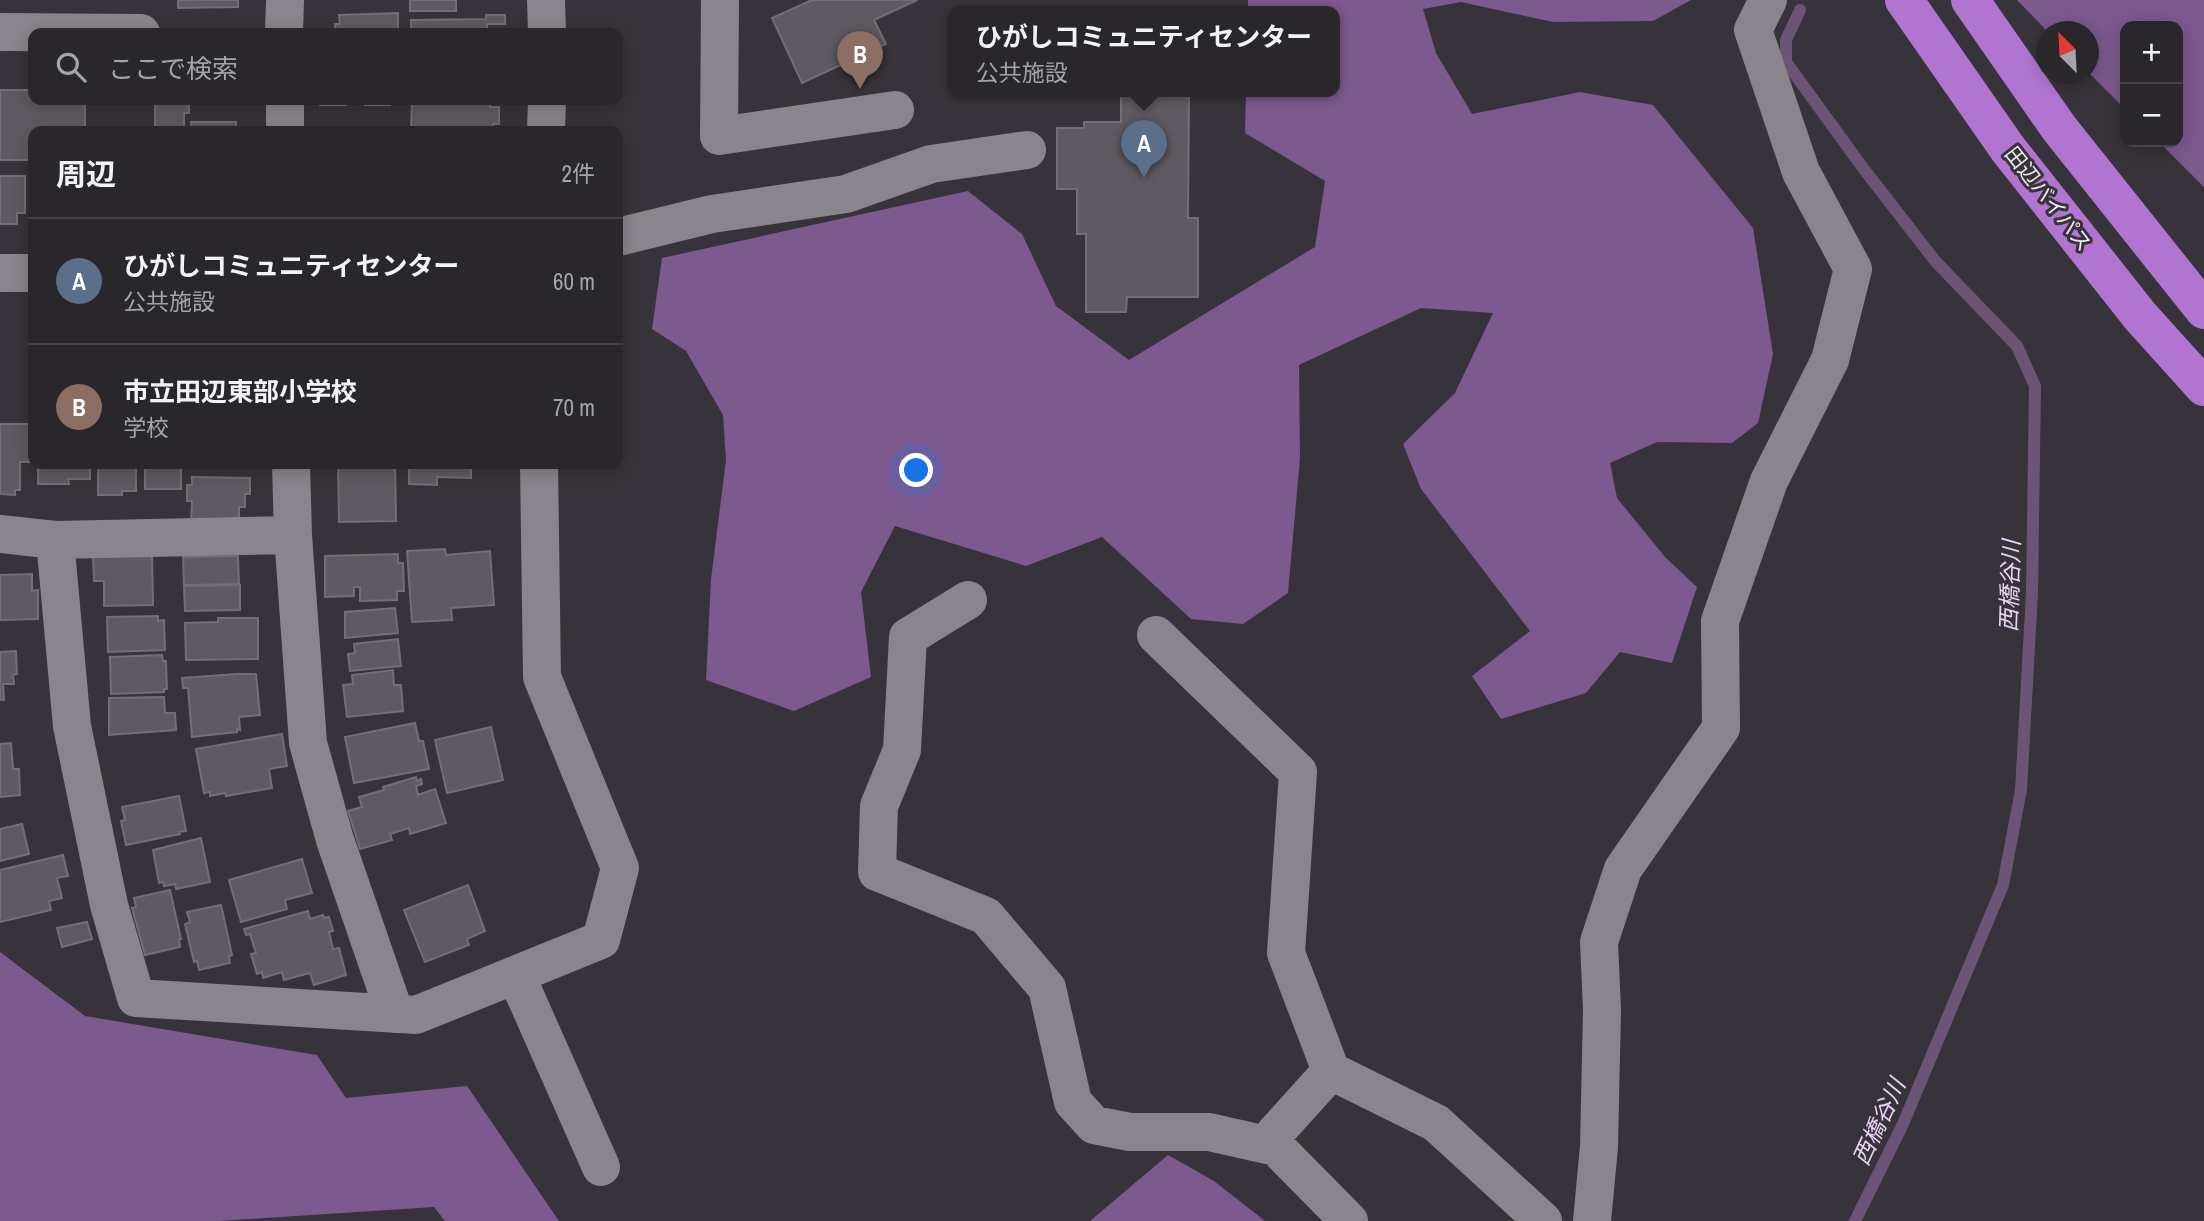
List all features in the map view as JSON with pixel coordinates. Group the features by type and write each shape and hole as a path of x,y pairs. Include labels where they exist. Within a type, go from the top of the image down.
{"highway":[{"name":"田辺バイパス","path":"1904,0 2008,149 2140,316 2204,387"},
{"path":"1970,0 2059,128 2204,310"}],"street":[{"path":"65,0 65,28"},
{"path":"284,28 285,0"},
{"path":"546,0 547,28"},
{"path":"720,0 719,136 895,110"},
{"path":"1592,1221 1599,1147 1602,1010 1599,942 1623,869 1721,728 1720,621 1769,481 1830,360 1853,269 1801,172 1753,30 1768,0"},
{"path":"0,32 28,32"},
{"path":"285,105 285,126"},
{"path":"546,126 547,105"},
{"path":"623,236 712,214 846,194 931,164 1027,150"},
{"path":"0,273 28,273"},
{"path":"292,469 293,535 308,743 335,840 395,1014"},
{"path":"55,540 72,726 109,905 136,998 416,1015 601,940 620,869 542,677 540,469"},
{"path":"0,534 55,540 293,535"},
{"path":"968,600 908,637 902,750 879,806 877,872 986,916 1048,988 1073,1102 1094,1125 1130,1132 1209,1132 1276,1147 1349,1221"},
{"path":"1156,635 1298,772 1286,953 1331,1071 1436,1123 1543,1221"},
{"path":"516,975 601,1167"},
{"path":"1276,1147 1275,1133 1331,1071"}],"shaded area":[{"path":"1248,0 1691,0 1653,21 1553,22 1461,2 1423,9 1436,53 1472,114 1580,92 1653,105 1753,228 1773,354 1758,423 1732,443 1657,442 1610,463 1617,498 1665,557 1697,587 1672,663 1620,652 1586,693 1501,719 1472,676 1530,631 1421,489 1403,444 1455,393 1493,313 1421,308 1299,365 1300,458 1288,593 1243,624 1191,619 1102,537 1026,566 895,526 861,592 871,677 794,711 706,680 711,579 726,460 723,415 686,351 652,329 662,258 968,191 1022,234 1056,306 1129,360 1315,247 1325,181 1245,133 1246,97 1340,97 1340,6 1248,6"},
{"path":"2017,0 2204,0 2204,187 2164,147 2183,147 2183,21 2120,21 2120,104 2099,83 2099,21 2037,21"},
{"path":"0,952 85,1016 317,1055 346,1098 467,1086 559,1221 445,1221 434,1207 219,1221 0,1221"},
{"path":"1168,1155 1214,1181 1265,1221 1090,1221"}],"building":[{"path":"178,0 238,0 238,7 178,8"},
{"path":"410,0 456,0 456,11 410,11"},
{"path":"812,0 917,0 874,20 886,44 802,83 772,18"},
{"path":"398,13 398,28 335,28 335,24 340,24 339,15"},
{"path":"486,15 505,15 505,24 487,24 487,28 411,28 411,20 486,19"},
{"path":"0,90 28,90 28,105 85,105 85,126 28,126 28,160 0,160"},
{"path":"1121,97 1189,97 1188,218 1198,218 1198,297 1127,297 1126,312 1086,312 1086,234 1077,234 1077,189 1057,189 1057,128 1084,128 1084,122 1121,122"},
{"path":"155,105 189,105 189,113 184,113 184,126 155,126"},
{"path":"412,105 499,107 499,124 493,126 411,126"},
{"path":"191,122 236,122 236,126 191,126"},
{"path":"0,176 25,176 25,213 17,213 17,224 0,224"},
{"path":"0,424 28,424 28,462 20,462 20,490 15,490 15,495 0,494"},
{"path":"38,469 90,469 90,479 68,479 69,484 38,484"},
{"path":"98,469 136,469 136,491 122,491 122,495 98,495"},
{"path":"145,469 181,469 181,489 145,489"},
{"path":"338,469 395,469 396,521 339,522"},
{"path":"409,469 471,469 471,478 437,477 437,485 409,484"},
{"path":"192,477 250,478 250,494 245,494 245,507 239,507 239,523 191,523 192,501 187,501 187,485 192,485"},
{"path":"445,549 446,555 490,551 494,605 451,608 452,620 412,622 407,551"},
{"path":"152,554 153,605 104,606 104,581 94,581 93,556"},
{"path":"398,554 398,563 403,563 404,591 397,591 397,600 360,601 360,587 354,587 354,596 325,597 325,556"},
{"path":"238,556 239,584 184,585 183,557"},
{"path":"32,574 32,591 38,590 38,619 0,620 0,575"},
{"path":"240,585 240,610 185,611 184,586"},
{"path":"395,608 398,633 345,638 345,612"},
{"path":"158,616 158,621 164,620 165,650 108,652 107,617"},
{"path":"218,618 258,618 258,659 186,660 185,623 218,622"},
{"path":"398,639 401,666 350,671 348,654 355,653 354,644"},
{"path":"16,651 17,674 13,675 14,684 3,684 4,700 0,700 0,652"},
{"path":"162,655 163,661 166,661 167,689 164,689 164,692 111,694 110,657"},
{"path":"393,670 394,685 401,685 403,711 347,717 343,685 353,684 352,675"},
{"path":"256,674 260,715 239,717 240,730 237,729 237,732 192,737 188,688 183,688 182,678"},
{"path":"164,697 165,713 175,713 176,730 109,735 109,698"},
{"path":"415,723 419,741 423,741 429,769 354,783 345,737"},
{"path":"491,727 503,780 447,793 435,740"},
{"path":"282,734 287,766 269,769 272,788 226,796 225,793 210,796 210,792 204,793 196,749"},
{"path":"11,743 13,769 19,769 20,795 0,797 0,744"},
{"path":"416,777 417,781 421,779 422,784 416,786 418,795 435,789 446,823 410,834 409,828 390,834 392,840 360,849 348,811 362,807 359,797"},
{"path":"179,796 186,831 126,845 121,821 125,820 122,807"},
{"path":"22,824 29,854 0,861 0,829"},
{"path":"201,838 210,882 176,889 175,884 164,886 163,882 159,883 153,850"},
{"path":"63,855 68,876 57,878 62,898 49,901 51,910 0,922 0,870"},
{"path":"302,859 312,893 285,900 287,909 241,922 229,880"},
{"path":"468,885 485,931 467,939 469,945 425,962 404,910"},
{"path":"170,890 181,939 180,947 145,955 132,908 136,907 134,898"},
{"path":"221,905 232,955 229,956 230,963 199,970 197,961 194,962 185,924 190,922 187,912"},
{"path":"308,911 310,919 323,915 324,918 329,917 333,931 329,932 333,949 339,948 346,975 314,985 310,973 284,980 282,972 263,978 262,972 257,974 251,954 256,953 250,934 246,935 244,929"},
{"path":"87,922 92,939 62,947 57,928"}],"waterway":[{"name":"西橋谷川","path":"1800,10 1786,40 1786,62 1936,262 2017,346 2035,386 2032,593 2021,790 2003,885 1903,1124 1855,1221"}],"place":[{"name":"市立田辺東部小学校","path":"860,89"},
{"name":"ひがしコミュニティセンター","path":"1144,178"}]}
